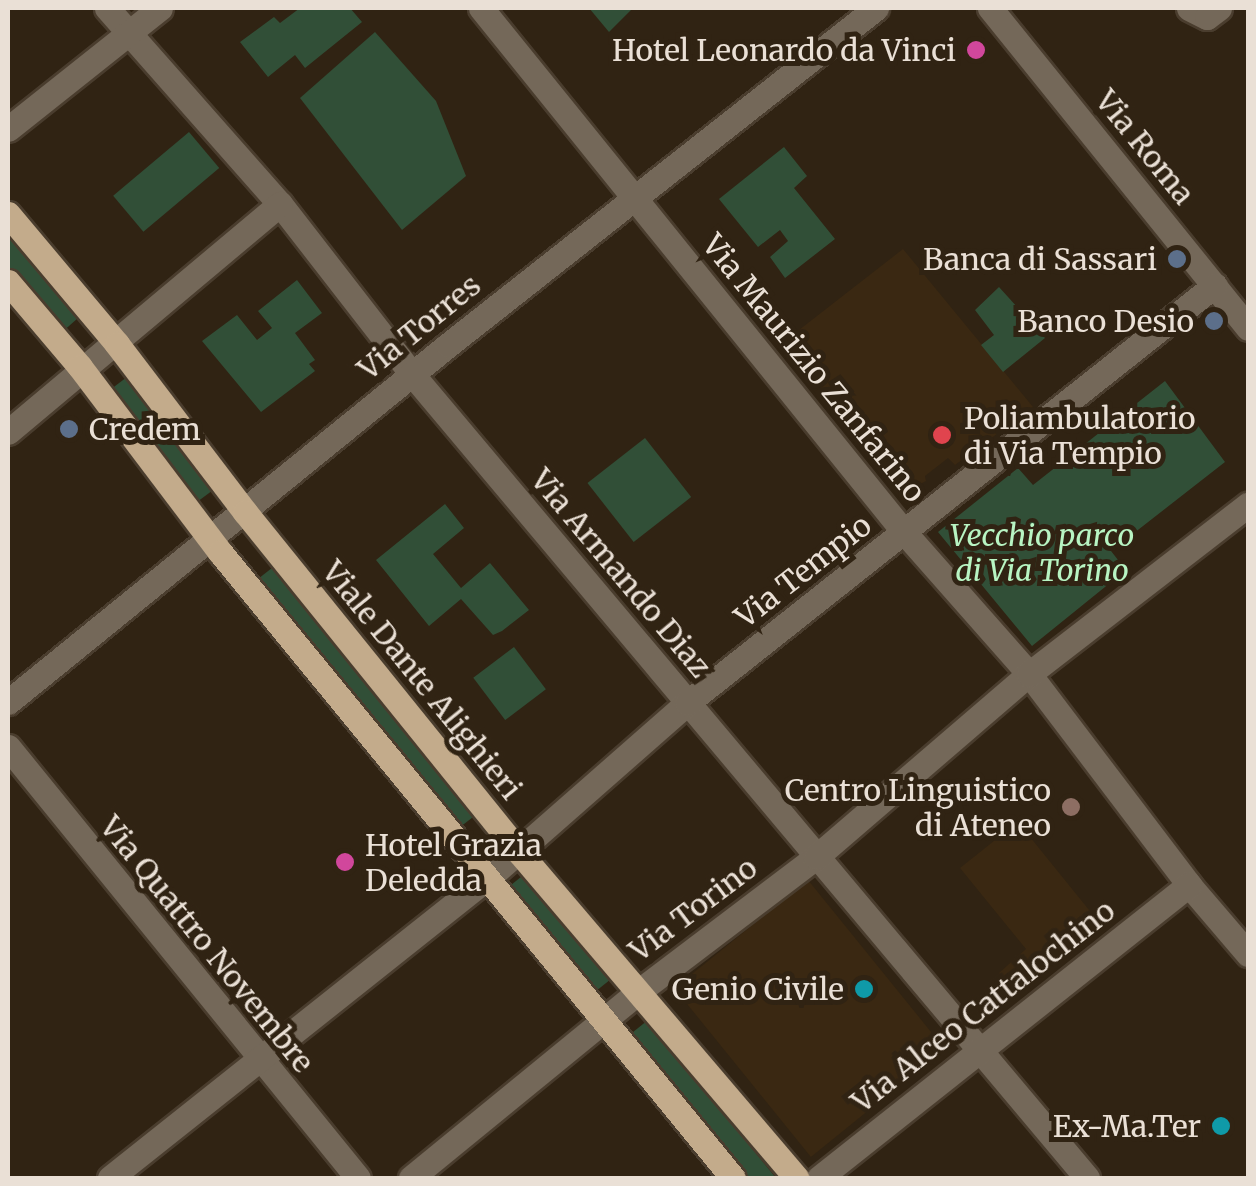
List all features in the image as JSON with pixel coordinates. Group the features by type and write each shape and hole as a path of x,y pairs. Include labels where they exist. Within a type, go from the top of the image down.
{"main road":[{"name":"Viale Dante Alighieri","path":"8,214 118,344 245,512 519,852 796,1178"},
{"path":"8,282 82,371 210,539 733,1178"}],"street":[{"name":"Via Armando Diaz","path":"108,8 280,204 412,374 1087,1178"},
{"path":"8,129 160,8"},
{"name":"Via Maurizio Zanfarino","path":"481,8 904,532 1030,674 1188,885 1248,954"},
{"name":"Via Torres","path":"8,702 634,196 876,8"},
{"name":"Via Roma","path":"990,8 1248,328"},
{"path":"1188,8 1206,17 1218,8"},
{"path":"8,432 118,344 280,204"},
{"name":"Via Tempio","path":"110,1178 489,877 687,703 1215,285"},
{"name":"Via Torino","path":"411,1178 638,992 816,857 1030,674 1248,504"},
{"name":"Via Quattro Novembre","path":"8,747 358,1178"},
{"name":"Via Alceo Cattalochino","path":"819,1178 1188,885"}],"shaded area":[{"path":"903,249 1033,407 955,465 948,458 925,476 926,481 903,493 781,344"},
{"path":"1014,825 1026,840 1030,837 1102,926 1017,995 999,973 1026,949 960,868"},
{"path":"808,880 945,1049 811,1157 674,988"}],"green space":[{"path":"300,8 350,8 362,22 305,68 295,55 268,77 240,42 274,17 280,23"},
{"path":"589,8 633,8 609,32"},
{"path":"375,32 436,101 466,176 402,230 300,98"},
{"path":"189,132 219,168 143,232 113,196"},
{"path":"784,147 807,176 794,188 835,239 785,278 770,257 788,241 780,230 758,247 719,199"},
{"path":"8,234 78,318 60,334 8,272"},
{"path":"297,280 322,313 295,333 315,360 309,364 315,371 261,412 202,341 237,315 257,340 272,328 258,311"},
{"path":"999,287 1045,338 1003,372 981,345 994,335 975,310"},
{"path":"131,374 216,487 193,505 108,391"},
{"name":"Vecchio parco di Via Torino","path":"1165,381 1225,462 1111,551 1126,570 1032,646 938,532 1018,468 1033,485"},
{"path":"645,438 691,497 634,542 587,483"},
{"path":"445,504 464,528 433,554 461,588 490,563 529,610 493,635 461,599 429,626 376,560"},
{"path":"277,564 474,816 454,832 257,579"},
{"path":"514,647 546,689 505,720 473,678"},
{"path":"527,872 613,978 592,994 507,888"},
{"path":"648,1020 776,1178 740,1178 626,1038"}],"place":[{"name":"Hotel Leonardo da Vinci","path":"976,50"},
{"name":"Banca di Sassari","path":"1177,259"},
{"name":"Banco Desio","path":"1214,321"},
{"name":"Credem","path":"69,429"},
{"name":"Poliambulatorio di Via Tempio","path":"942,435"},
{"name":"Centro Linguistico di Ateneo","path":"1071,807"},
{"name":"Hotel Grazia Deledda","path":"345,862"},
{"name":"Genio Civile","path":"864,989"},
{"name":"Ex-Ma.Ter","path":"1221,1126"}]}
